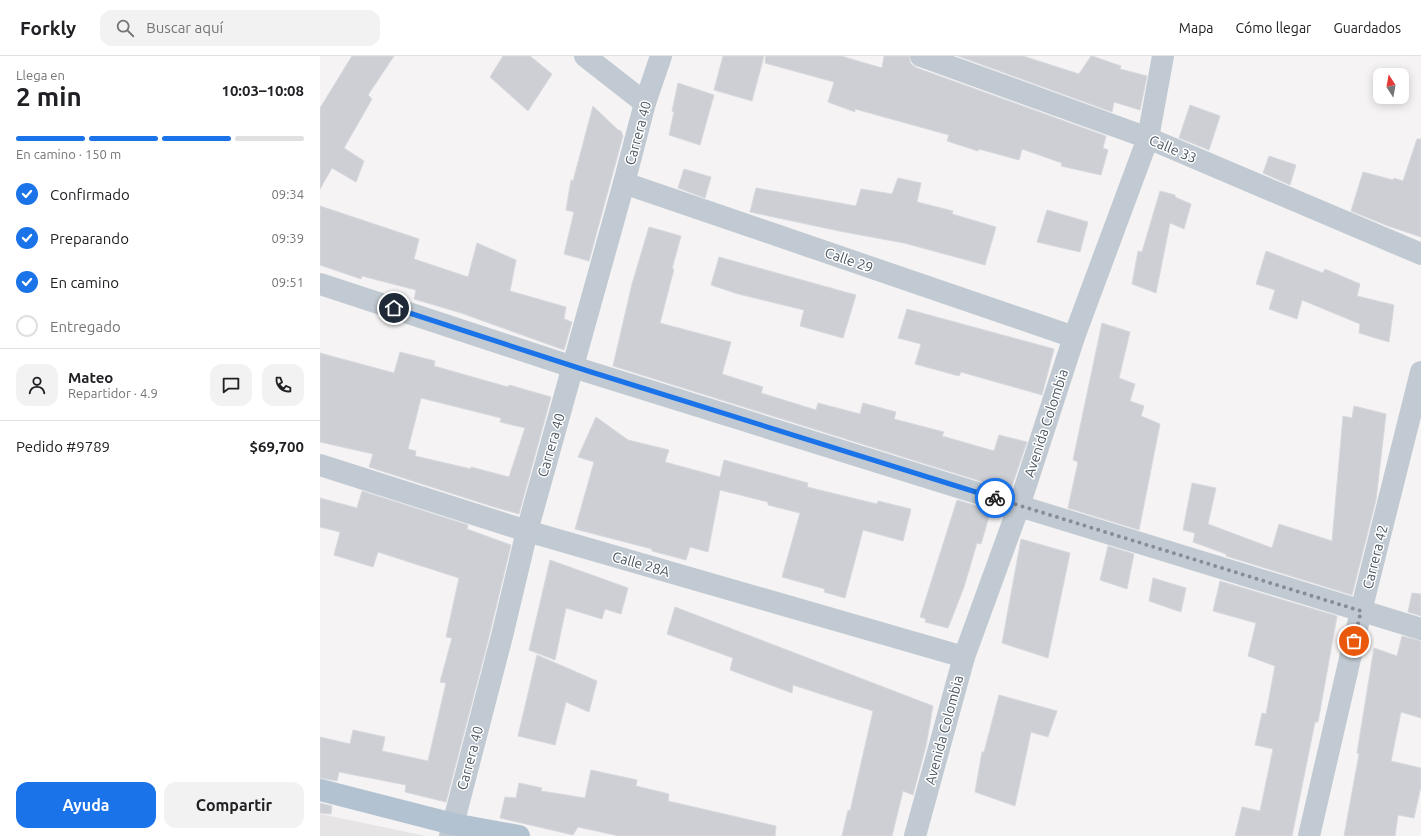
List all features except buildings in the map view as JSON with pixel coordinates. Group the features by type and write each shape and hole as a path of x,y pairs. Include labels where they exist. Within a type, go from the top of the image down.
{"main road":[{"path":"320,790 451,830 519,836"}],"street":[{"path":"584,56 645,103"},
{"name":"Carrera 40","path":"451,830 502,636 527,531 574,366 645,103 661,56"},
{"name":"Calle 33","path":"921,56 1148,138 1421,254"},
{"name":"Avenida Colombia","path":"915,836 964,657 1019,506 1074,337 1148,138 1163,56"},
{"name":"Calle 29","path":"624,183 1074,337"},
{"path":"320,284 574,366 1019,506 1421,629"},
{"name":"Carrera 42","path":"1309,836 1361,611 1421,372"},
{"name":"Calle 28A","path":"320,465 527,531 964,657"}],"shaded area":[{"path":"320,814 426,836 320,836"}],"way so far":[{"path":"995,498 1361,611 1354,641"}],"route":[{"path":"394,308 588,371 995,498"}]}
